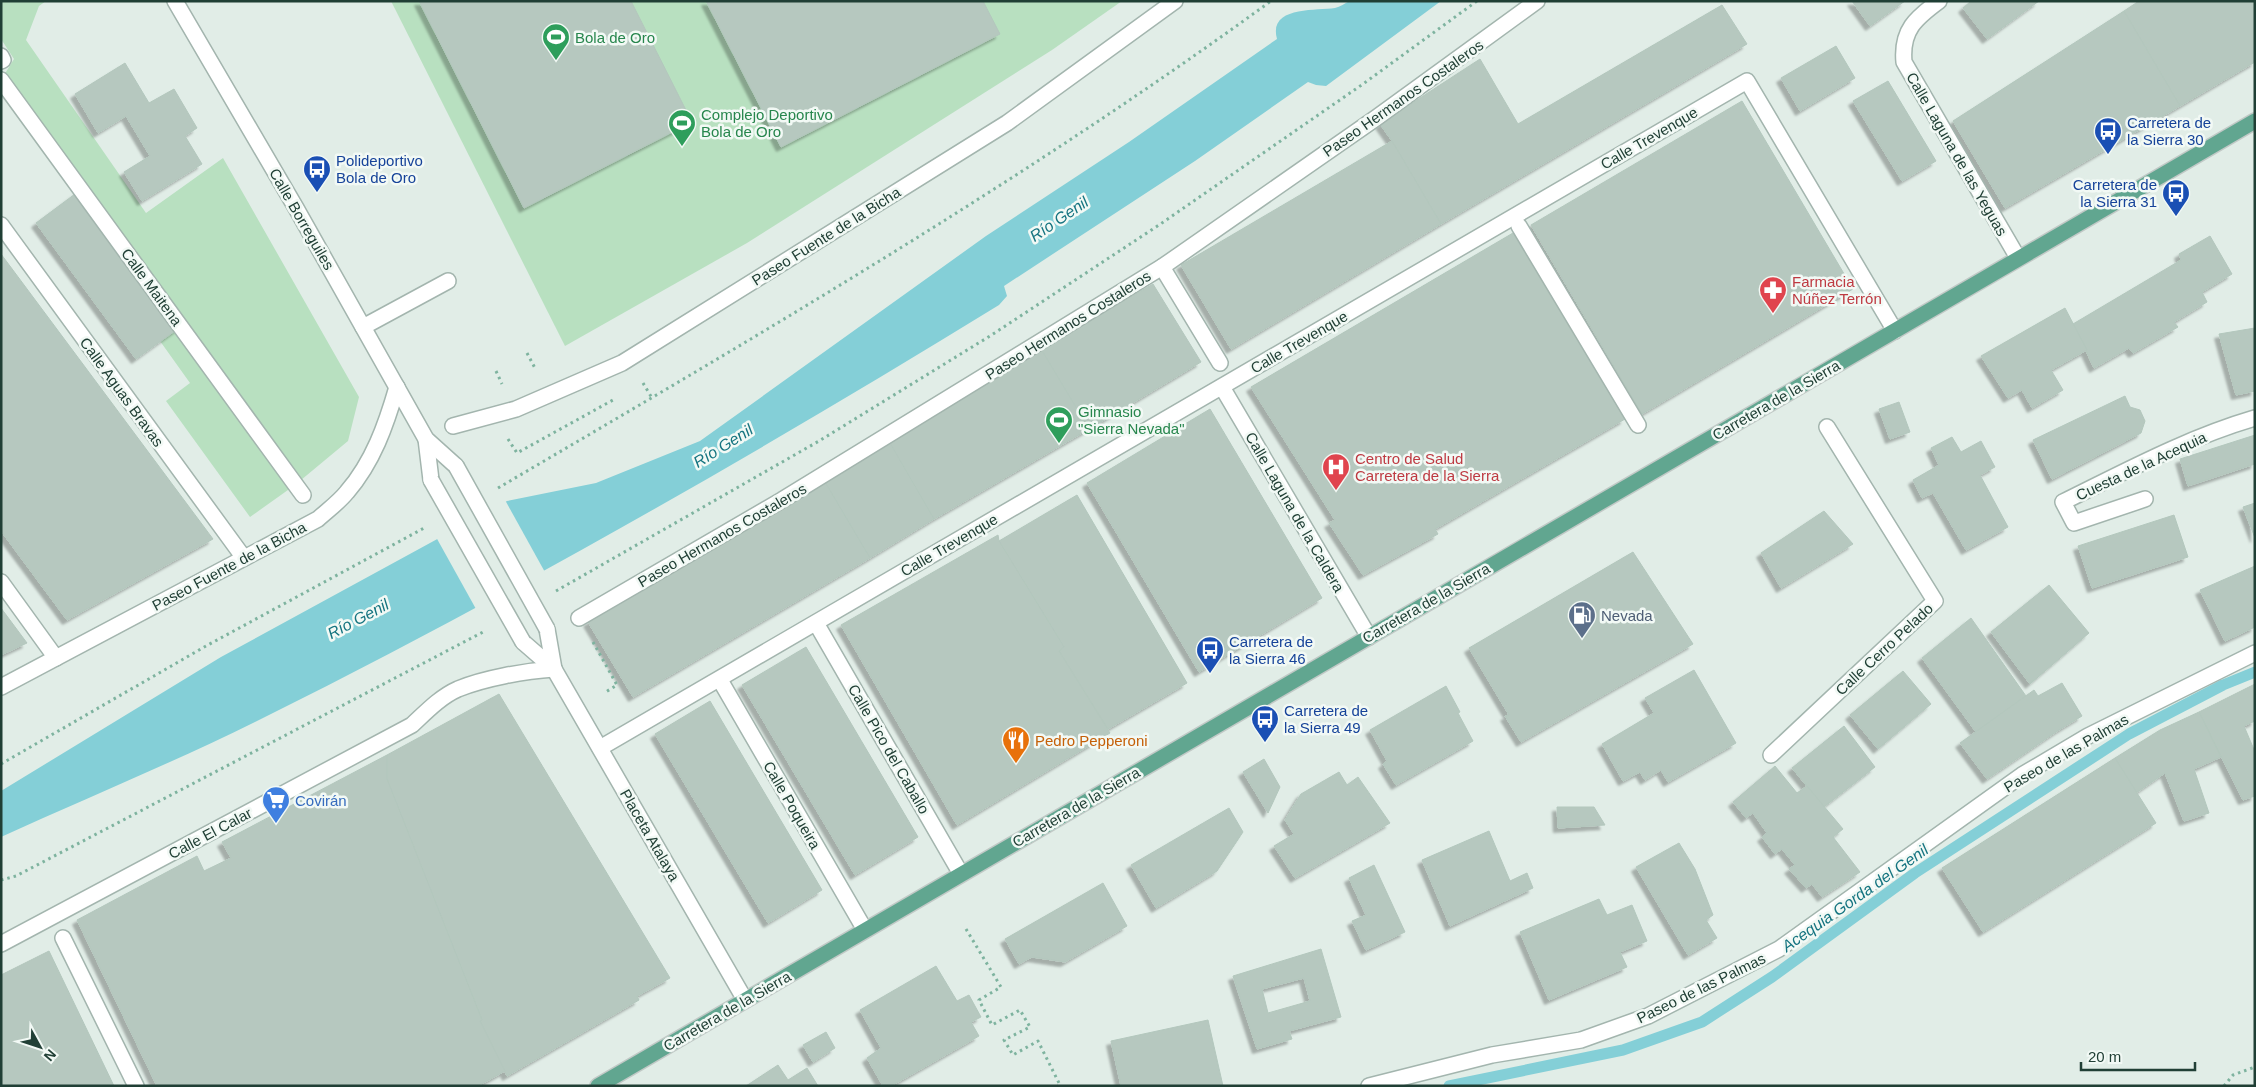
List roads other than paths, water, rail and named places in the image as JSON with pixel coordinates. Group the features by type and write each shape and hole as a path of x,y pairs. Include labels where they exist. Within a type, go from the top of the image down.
{"main road":[{"name":"Carretera de la Sierra","path":"598,1086 2255,120"}],"street":[{"name":"Calle Borreguiles","path":"175,1 426,439 456,466 547,629"},
{"name":"Paseo Fuente de la Bicha","path":"452,426 516,410 622,363 1007,123 1175,1"},
{"name":"Paseo Hermanos Costaleros","path":"579,618 782,500 1162,267 1384,112 1537,1"},
{"name":"Calle Laguna de las Yeguas","path":"1939,1 1915,19 1907,34 1903,49 1904,62 2018,258"},
{"name":"Calle Maitena","path":"1,80 303,495"},
{"name":"Calle Trevenque","path":"600,748 720,680 1747,81 1896,330"},
{"name":"Calle Aguas Bravas","path":"1,225 244,558"},
{"path":"1519,226 1638,425"},
{"path":"1162,267 1220,363"},
{"path":"363,327 448,281"},
{"name":"Paseo Fuente de la Bicha","path":"1,687 318,519 347,493 366,466 384,431 397,387"},
{"name":"Calle Laguna de la Caldera","path":"1222,387 1369,637"},
{"name":"Cuesta de la Acequia","path":"2145,499 2074,523 2063,502 2165,451 2231,425 2255,418"},
{"name":"Calle Cerro Pelado","path":"1771,755 1935,601 1827,427"},
{"name":"Calle Borreguiles","path":"426,439 431,480"},
{"name":"Placeta Atalaya","path":"431,480 523,642 554,669 745,1000"},
{"path":"1,582 56,658"},
{"name":"Calle Pico del Caballo","path":"816,623 961,874"},
{"name":"Placeta Atalaya","path":"547,629 554,669"},
{"name":"Paseo de las Palmas","path":"1369,1086 1492,1055 1581,1040 1648,1016 1779,949 2022,775 2088,736 2255,653"},
{"name":"Calle El Calar","path":"1,944 412,725 440,700 458,689 523,672 554,669"},
{"name":"Calle Poqueira","path":"720,680 865,930"},
{"path":"63,938 136,1086"}],"water":[{"name":"Río Genil","path":"1350,1 1441,1 1326,86 1308,82 1195,161 1004,286 1007,296 999,305 728,467 545,570 265,717 1,837 1,791 221,657 507,501 596,483 700,441 986,236 1129,142 1277,39 1276,28 1279,21 1286,15 1305,10 1335,8"}],"waterway":[{"name":"Acequia Gorda del Genil","path":"1449,1086 1623,1050 1702,1022 1772,977 1915,873 2129,734 2223,685 2255,672"}],"place":[{"name":"Bola de Oro","path":"556,61"},
{"name":"Complejo Deportivo Bola de Oro","path":"682,147"},
{"name":"Carretera de la Sierra 30","path":"2108,155"},
{"name":"Polideportivo Bola de Oro","path":"317,193"},
{"name":"Carretera de la Sierra 31","path":"2176,217"},
{"name":"Farmacia Núñez Terrón","path":"1773,314"},
{"name":"Gimnasio \"Sierra Nevada\"","path":"1059,444"},
{"name":"Centro de Salud Carretera de la Sierra","path":"1336,491"},
{"name":"Nevada","path":"1582,639"},
{"name":"Carretera de la Sierra 46","path":"1210,674"},
{"name":"Carretera de la Sierra 49","path":"1265,743"},
{"name":"Pedro Pepperoni","path":"1016,764"},
{"name":"Covirán","path":"276,824"}]}
